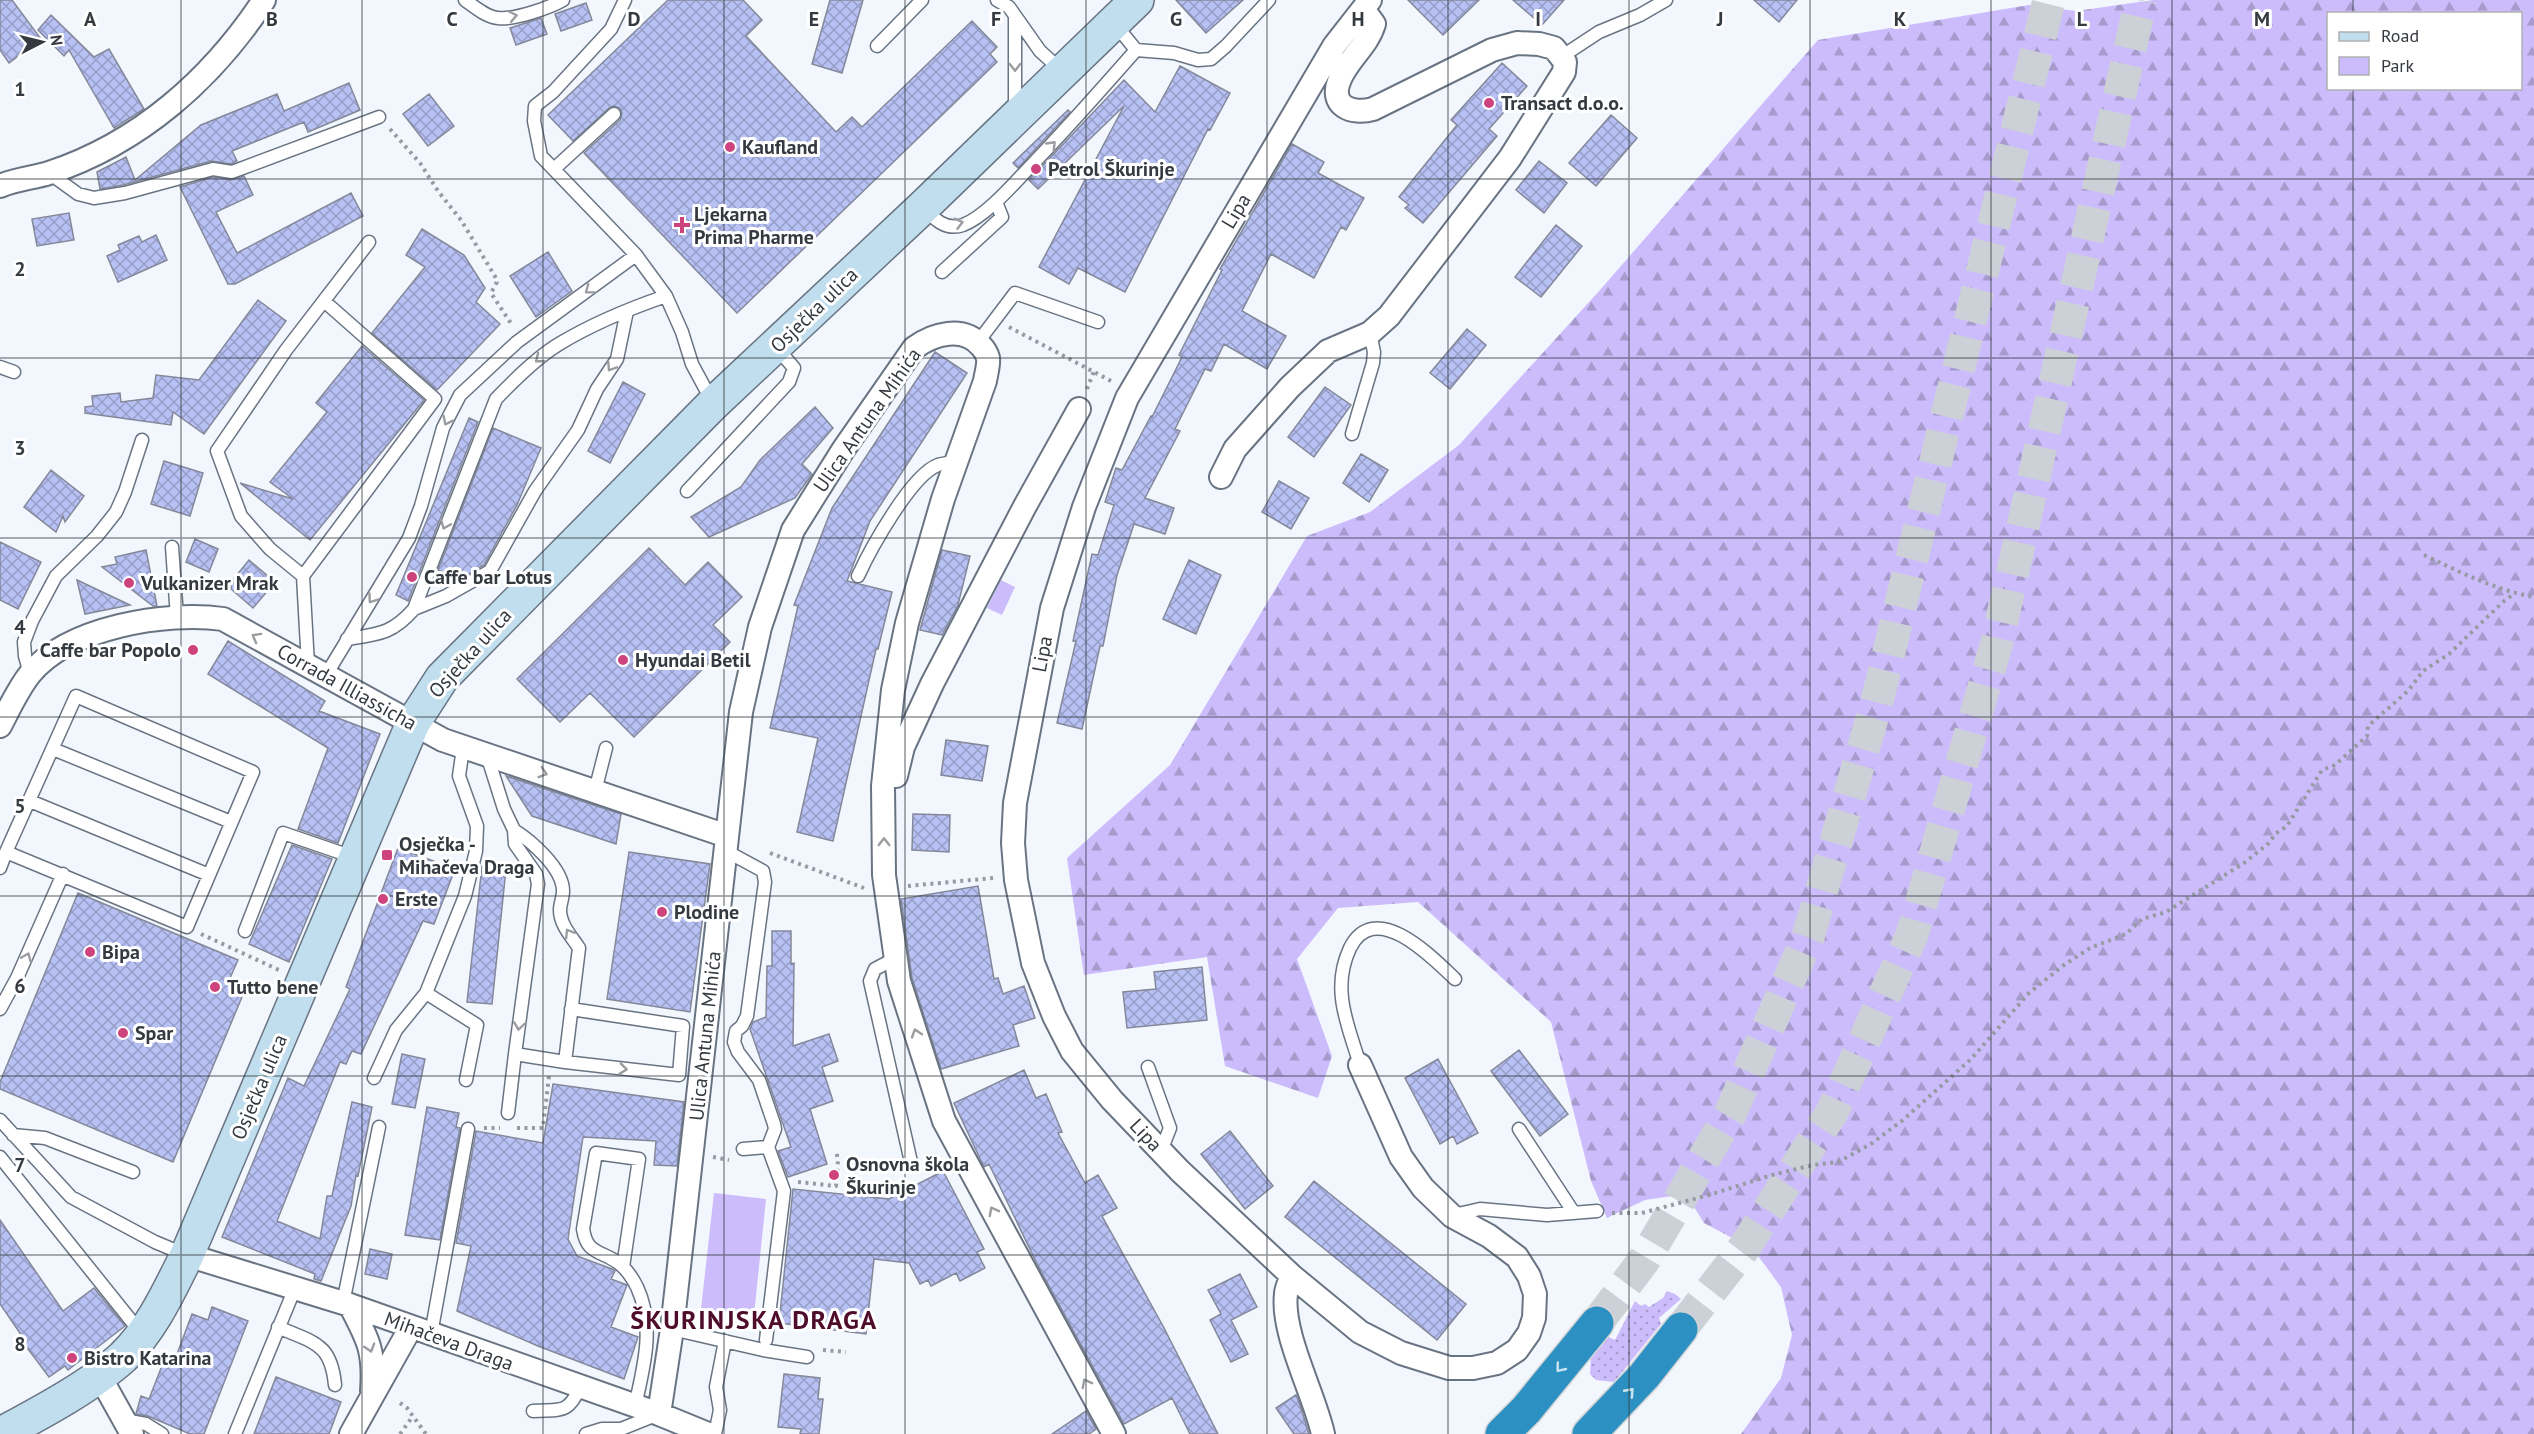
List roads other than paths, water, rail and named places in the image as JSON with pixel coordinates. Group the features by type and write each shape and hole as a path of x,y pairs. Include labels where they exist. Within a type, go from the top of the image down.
{"highway":[{"path":"1502,1434 1526,1410 1597,1323"},
{"path":"1589,1434 1644,1376 1681,1329"}],"main road":[{"name":"Osječka ulica","path":"1,1434 99,1376 123,1356 142,1334 160,1307 187,1255 413,723 442,678 713,404 923,207 1137,0"}],"street":[{"path":"0,186 49,173 92,156 140,130 174,104 208,73 246,28 264,0"},
{"name":"Lipa","path":"1367,4 1374,24 1371,35 1340,80 1338,93 1341,105 1349,110 1361,112 1373,109 1492,50 1517,43 1539,44 1554,48 1561,57"},
{"name":"Lipa","path":"1360,1065 1401,1157 1423,1188 1452,1216 1489,1236 1517,1257 1529,1276 1535,1294 1534,1318 1529,1333 1517,1350 1497,1363 1473,1368 1449,1368 1401,1353 1360,1332 1292,1276 1161,1151 1112,1100 1072,1052 1054,1016 1033,963 1016,880 1013,843 1015,803 1052,608 1084,507 1127,398 1334,46 1367,4"},
{"path":"1221,477 1235,449 1290,387 1328,351 1370,333 1389,316 1510,158 1564,72 1564,62 1561,57"},
{"name":"Ulica Antuna Mihića","path":"659,1414 672,1329 744,702 760,627 794,530 821,484 914,348 926,339 941,334 968,334 978,342"},
{"path":"978,342 988,358 985,381 929,540 907,623 893,690 883,786 884,875 899,981 944,1121 1114,1434"},
{"path":"883,786 893,785 895,782 903,747 932,684 1025,506 1079,409"},
{"name":"Corrada Illiassicha","path":"0,726 30,674 60,648 97,631 177,617 201,616 223,620 443,740 595,791 726,844"},
{"name":"Mihačeva Draga","path":"187,1255 346,1304 659,1414 708,1434"},
{"path":"1292,1276 1286,1292 1286,1311 1292,1340 1317,1409 1323,1434"},
{"path":"346,1304 372,1348 374,1365 372,1395"},
{"path":"351,1434 372,1395 421,1331"},
{"path":"99,1376 128,1427"}],"lane":[{"path":"465,0 488,15 499,18 534,11 563,0"},
{"path":"625,0 611,29 554,92 535,105 534,121 541,156 636,255 666,296 682,332 692,364 713,404"},
{"path":"878,46 922,0"},
{"path":"997,0 1013,8 1040,51 1063,72"},
{"path":"1114,23 1137,50 1174,53 1197,60 1211,58 1226,46 1269,0"},
{"path":"1561,57 1599,32 1640,15 1666,0"},
{"path":"1013,8 1015,118"},
{"path":"923,207 937,222 947,226 962,225 996,202 1080,116 1137,50"},
{"path":"554,169 614,114"},
{"path":"49,173 78,194 94,198 125,193 213,169 231,172 379,117"},
{"path":"942,272 1002,218 996,202"},
{"path":"317,670 303,576 270,549 241,516 217,451 286,350 369,242"},
{"path":"317,670 347,639 386,579 409,538 421,506 443,428 460,395 522,339 636,255"},
{"path":"978,342 1015,293 1098,322"},
{"path":"347,639 381,633 399,626 414,609 496,399 519,375 559,344 627,311 666,296"},
{"path":"303,576 435,399 324,301"},
{"path":"414,609 446,596 490,571 535,491 578,429 597,389 617,359 627,311"},
{"path":"1353,434 1373,363 1374,352 1370,333"},
{"path":"687,491 789,382 794,368 776,346"},
{"path":"0,368 14,372"},
{"path":"30,674 24,656 24,642 32,621 56,576 97,536 116,512 142,440"},
{"path":"858,576 887,523 921,477 937,465 956,462"},
{"path":"172,547 177,617"},
{"path":"0,868 6,852 76,696 253,772 187,927 6,852"},
{"path":"53,748 231,822"},
{"path":"374,1078 396,1030 426,993 465,897 476,851 477,826 459,776 463,748"},
{"path":"595,791 606,748"},
{"path":"487,755 504,809 514,830 515,844 536,874 538,884 508,1113"},
{"path":"30,801 209,875"},
{"path":"514,830 532,842 556,870 563,892 560,911 566,929 579,948 565,1062"},
{"path":"245,931 283,834 357,858"},
{"path":"726,844 763,871 765,882 747,1016 742,1026 736,1031 734,1042 738,1052 759,1080 774,1124 775,1129 768,1147 784,1191 766,1340"},
{"path":"0,1009 17,978 63,874"},
{"path":"1360,1065 1342,999 1342,977 1347,955 1354,939 1365,932 1386,928 1403,935 1428,953 1455,979"},
{"path":"896,958 875,969 870,981 910,1162"},
{"path":"426,993 477,1025 466,1080"},
{"path":"515,1054 679,1076 683,1026 572,1009"},
{"path":"1148,1067 1170,1128 1161,1151"},
{"path":"0,1120 71,1197 155,1242 187,1255"},
{"path":"346,1304 379,1127"},
{"path":"421,1331 468,1129"},
{"path":"1519,1129 1574,1213"},
{"path":"12,1135 45,1138 133,1172"},
{"path":"743,1149 768,1147"},
{"path":"623,1267 639,1159 596,1153 583,1228 585,1239 589,1247 623,1267 635,1285 647,1320 644,1364 634,1406"},
{"path":"0,1157 142,1334"},
{"path":"1452,1216 1480,1209 1547,1215 1597,1211"},
{"path":"235,1434 295,1288"},
{"path":"279,1327 319,1345 326,1352 332,1361 335,1385"},
{"path":"672,1329 807,1357"},
{"path":"715,1434 720,1410 716,1387 724,1341"},
{"path":"533,1412 564,1409 570,1406 580,1387"},
{"path":"586,1434 621,1429 659,1414"},
{"path":"128,1427 146,1424 162,1434"}],"tunnel":[{"path":"1597,1323 1644,1260 1730,1114 1808,937 1876,705 2049,0"},
{"path":"1681,1329 1744,1248 1832,1112 1912,935 1997,642 2141,0"}],"place":[{"name":"Transact d.o.o.","path":"1489,103"},
{"name":"Kaufland","path":"730,147"},
{"name":"Petrol Škurinje","path":"1036,169"},
{"name":"Ljekarna Prima Pharme","path":"682,225"},
{"name":"Caffe bar Lotus","path":"412,577"},
{"name":"Vulkanizer Mrak","path":"129,583"},
{"name":"Caffe bar Popolo","path":"193,650"},
{"name":"Hyundai Betil","path":"623,660"},
{"name":"Osječka - Mihačeva Draga","path":"387,855"},
{"name":"Erste","path":"383,899"},
{"name":"Plodine","path":"662,912"},
{"name":"Bipa","path":"90,952"},
{"name":"Tutto bene","path":"215,987"},
{"name":"Spar","path":"123,1033"},
{"name":"Osnovna škola Škurinje","path":"834,1175"},
{"name":"Bistro Katarina","path":"72,1358"}],"district":[{"name":"ŠKURINJSKA DRAGA","path":"754,1319"}]}
